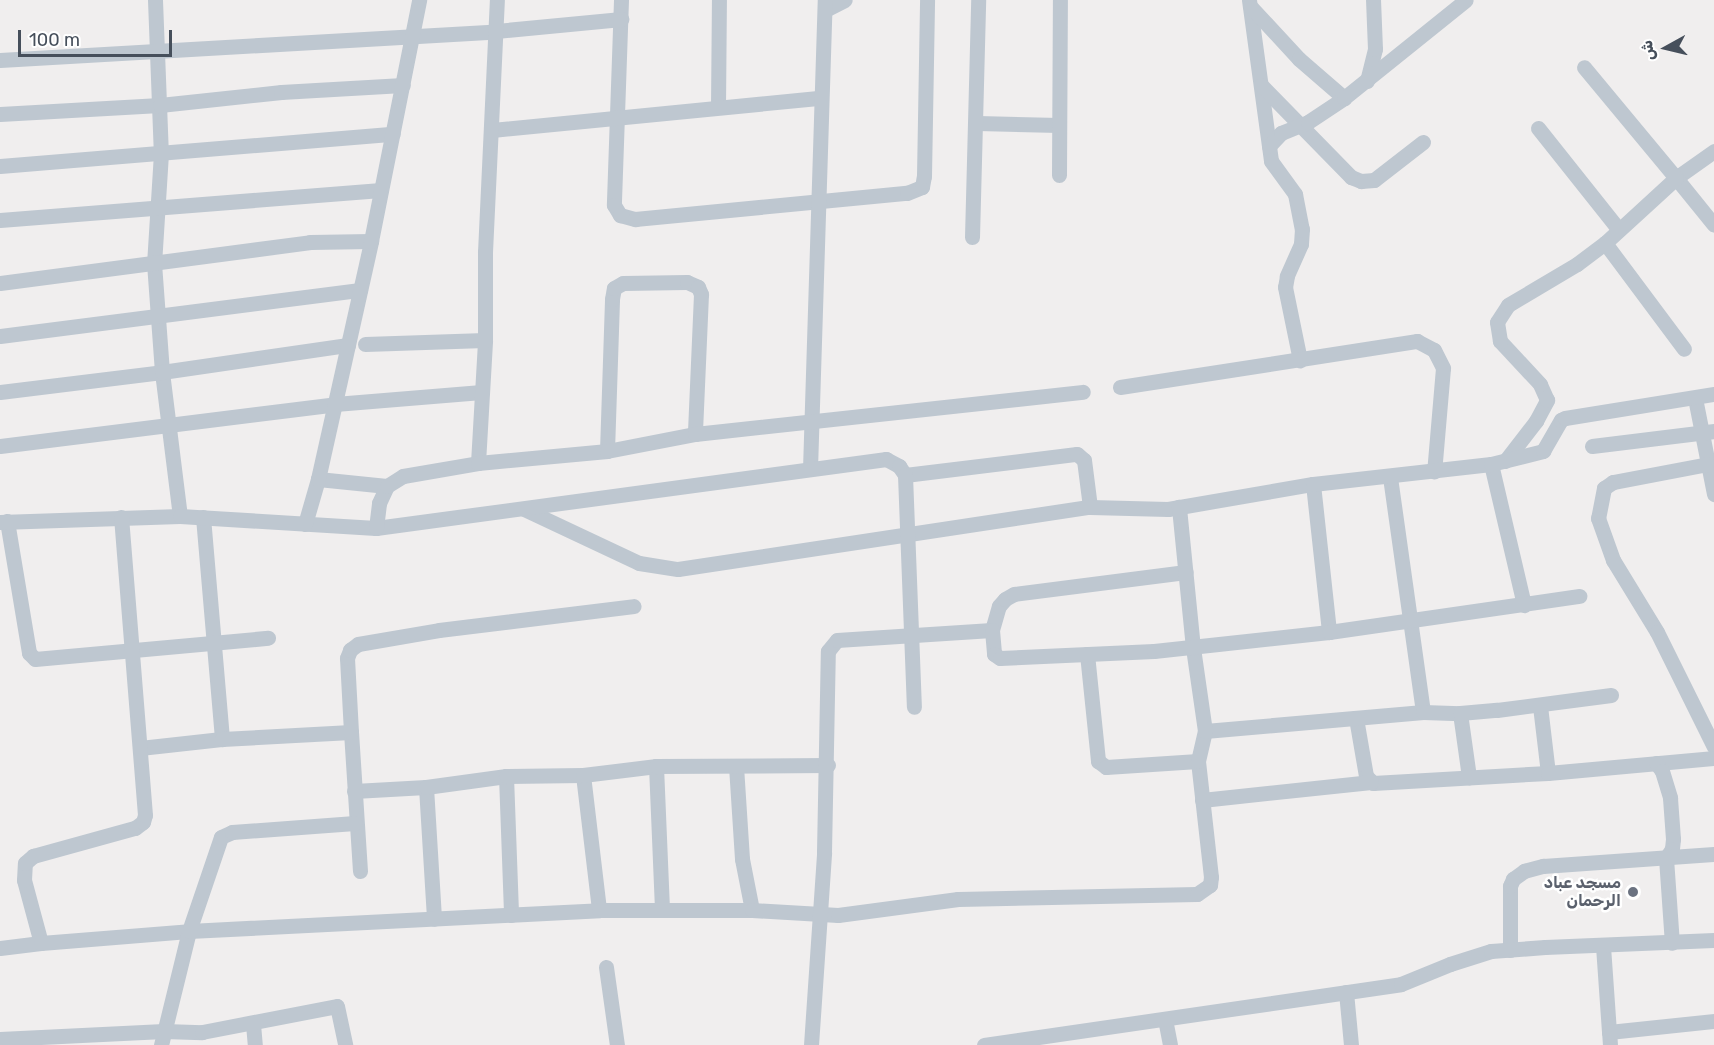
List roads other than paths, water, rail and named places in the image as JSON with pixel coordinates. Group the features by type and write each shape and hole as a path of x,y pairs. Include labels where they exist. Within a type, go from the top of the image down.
{"street":[{"path":"155,0 161,153 154,263 162,372 180,516"},
{"path":"305,524 318,479 371,241 419,0"},
{"path":"478,464 485,340 485,252 497,0"},
{"path":"621,0 614,205 620,215 635,219 819,202 907,192 922,187 927,0"},
{"path":"718,0 718,107"},
{"path":"810,469 819,202 820,98 825,5 845,0"},
{"path":"972,237 977,123 978,0"},
{"path":"1059,175 1060,0"},
{"path":"1367,81 1375,49 1373,0"},
{"path":"1269,146 1281,133 1308,122 1367,81 1466,0"},
{"path":"1249,3 1299,59 1344,98"},
{"path":"1249,3 1273,167 1295,194 1302,229 1301,244 1287,276 1285,287 1299,360"},
{"path":"0,60 158,53 496,31 621,18"},
{"path":"1584,67 1714,225"},
{"path":"0,114 160,105 281,92 402,85"},
{"path":"1260,85 1351,177 1367,182 1374,180 1423,142"},
{"path":"492,130 820,98"},
{"path":"977,123 1059,124"},
{"path":"1538,128 1619,230"},
{"path":"0,166 393,134"},
{"path":"1498,463 1536,421 1546,400 1540,384 1500,341 1497,322 1508,305 1576,264 1605,243 1676,178 1714,151"},
{"path":"0,220 381,190"},
{"path":"0,283 310,242 371,241"},
{"path":"1605,243 1684,349"},
{"path":"607,451 612,299 614,288 623,283 687,282 698,287 701,294 695,434"},
{"path":"0,336 360,290"},
{"path":"365,344 485,340"},
{"path":"1120,387 1299,360 1397,342 1417,341 1434,350 1443,368 1434,472"},
{"path":"0,392 162,372 348,345"},
{"path":"0,446 334,404 482,392"},
{"path":"376,528 379,503 387,486 403,476 478,464 607,451 695,434 1083,392"},
{"path":"524,509 639,563 665,569 1090,507 1154,510 1313,484 1498,463 1543,452 1561,420 1565,418 1714,394"},
{"path":"1695,398 1709,432 1708,464 1714,494"},
{"path":"1592,446 1709,432"},
{"path":"904,475 1077,454 1084,460 1090,507"},
{"path":"268,638 32,658 6,553 3,522 180,516 376,528 886,459 896,463 904,475 914,707"},
{"path":"1498,463 1524,605"},
{"path":"1708,464 1613,482 1604,488 1598,518 1613,560 1657,633 1714,747"},
{"path":"1390,477 1423,712"},
{"path":"318,479 387,486"},
{"path":"1313,484 1329,632"},
{"path":"0,948 41,942 189,931 599,910 752,910 838,915 958,899 1197,894 1210,885 1211,877 1198,760 1205,731 1193,648 1179,507"},
{"path":"41,942 24,880 25,863 33,856 140,826 145,816 130,651 122,517"},
{"path":"203,517 222,739"},
{"path":"1186,572 1014,594 999,606 992,630 994,654 1000,658 1193,648 1329,632 1579,596"},
{"path":"360,871 355,823 347,658 350,650 358,644 439,630 634,606"},
{"path":"811,1045 828,765 828,651 831,644 843,638 911,637 992,630"},
{"path":"1087,654 1098,761 1106,767 1198,760"},
{"path":"1205,731 1423,712 1460,713 1540,706 1611,695"},
{"path":"1540,706 1548,772"},
{"path":"1460,713 1469,777"},
{"path":"1356,718 1366,776 1371,782"},
{"path":"140,748 222,739 351,732"},
{"path":"1202,800 1371,782 1548,772 1714,758"},
{"path":"1656,763 1662,771 1670,798 1673,839 1672,849 1666,858 1672,943"},
{"path":"354,791 426,787 506,776 583,775 656,766 828,765"},
{"path":"656,766 662,910"},
{"path":"736,766 742,859 752,910"},
{"path":"583,775 599,910"},
{"path":"506,776 511,915"},
{"path":"426,787 434,919"},
{"path":"163,1038 189,931 224,834 355,823"},
{"path":"1510,950 1510,886 1513,879 1524,871 1543,866 1714,854"},
{"path":"984,1045 1401,984 1469,957 1510,950 1714,940"},
{"path":"1603,946 1609,1039 1714,1021"},
{"path":"606,968 617,1045"},
{"path":"1346,992 1351,1045"},
{"path":"0,1039 203,1039 253,1024 337,1006 345,1045"},
{"path":"1165,1019 1170,1045"},
{"path":"253,1024 255,1045"}],"place":[{"name":"مسجد عباد الرحمان","path":"1633,892"}]}
